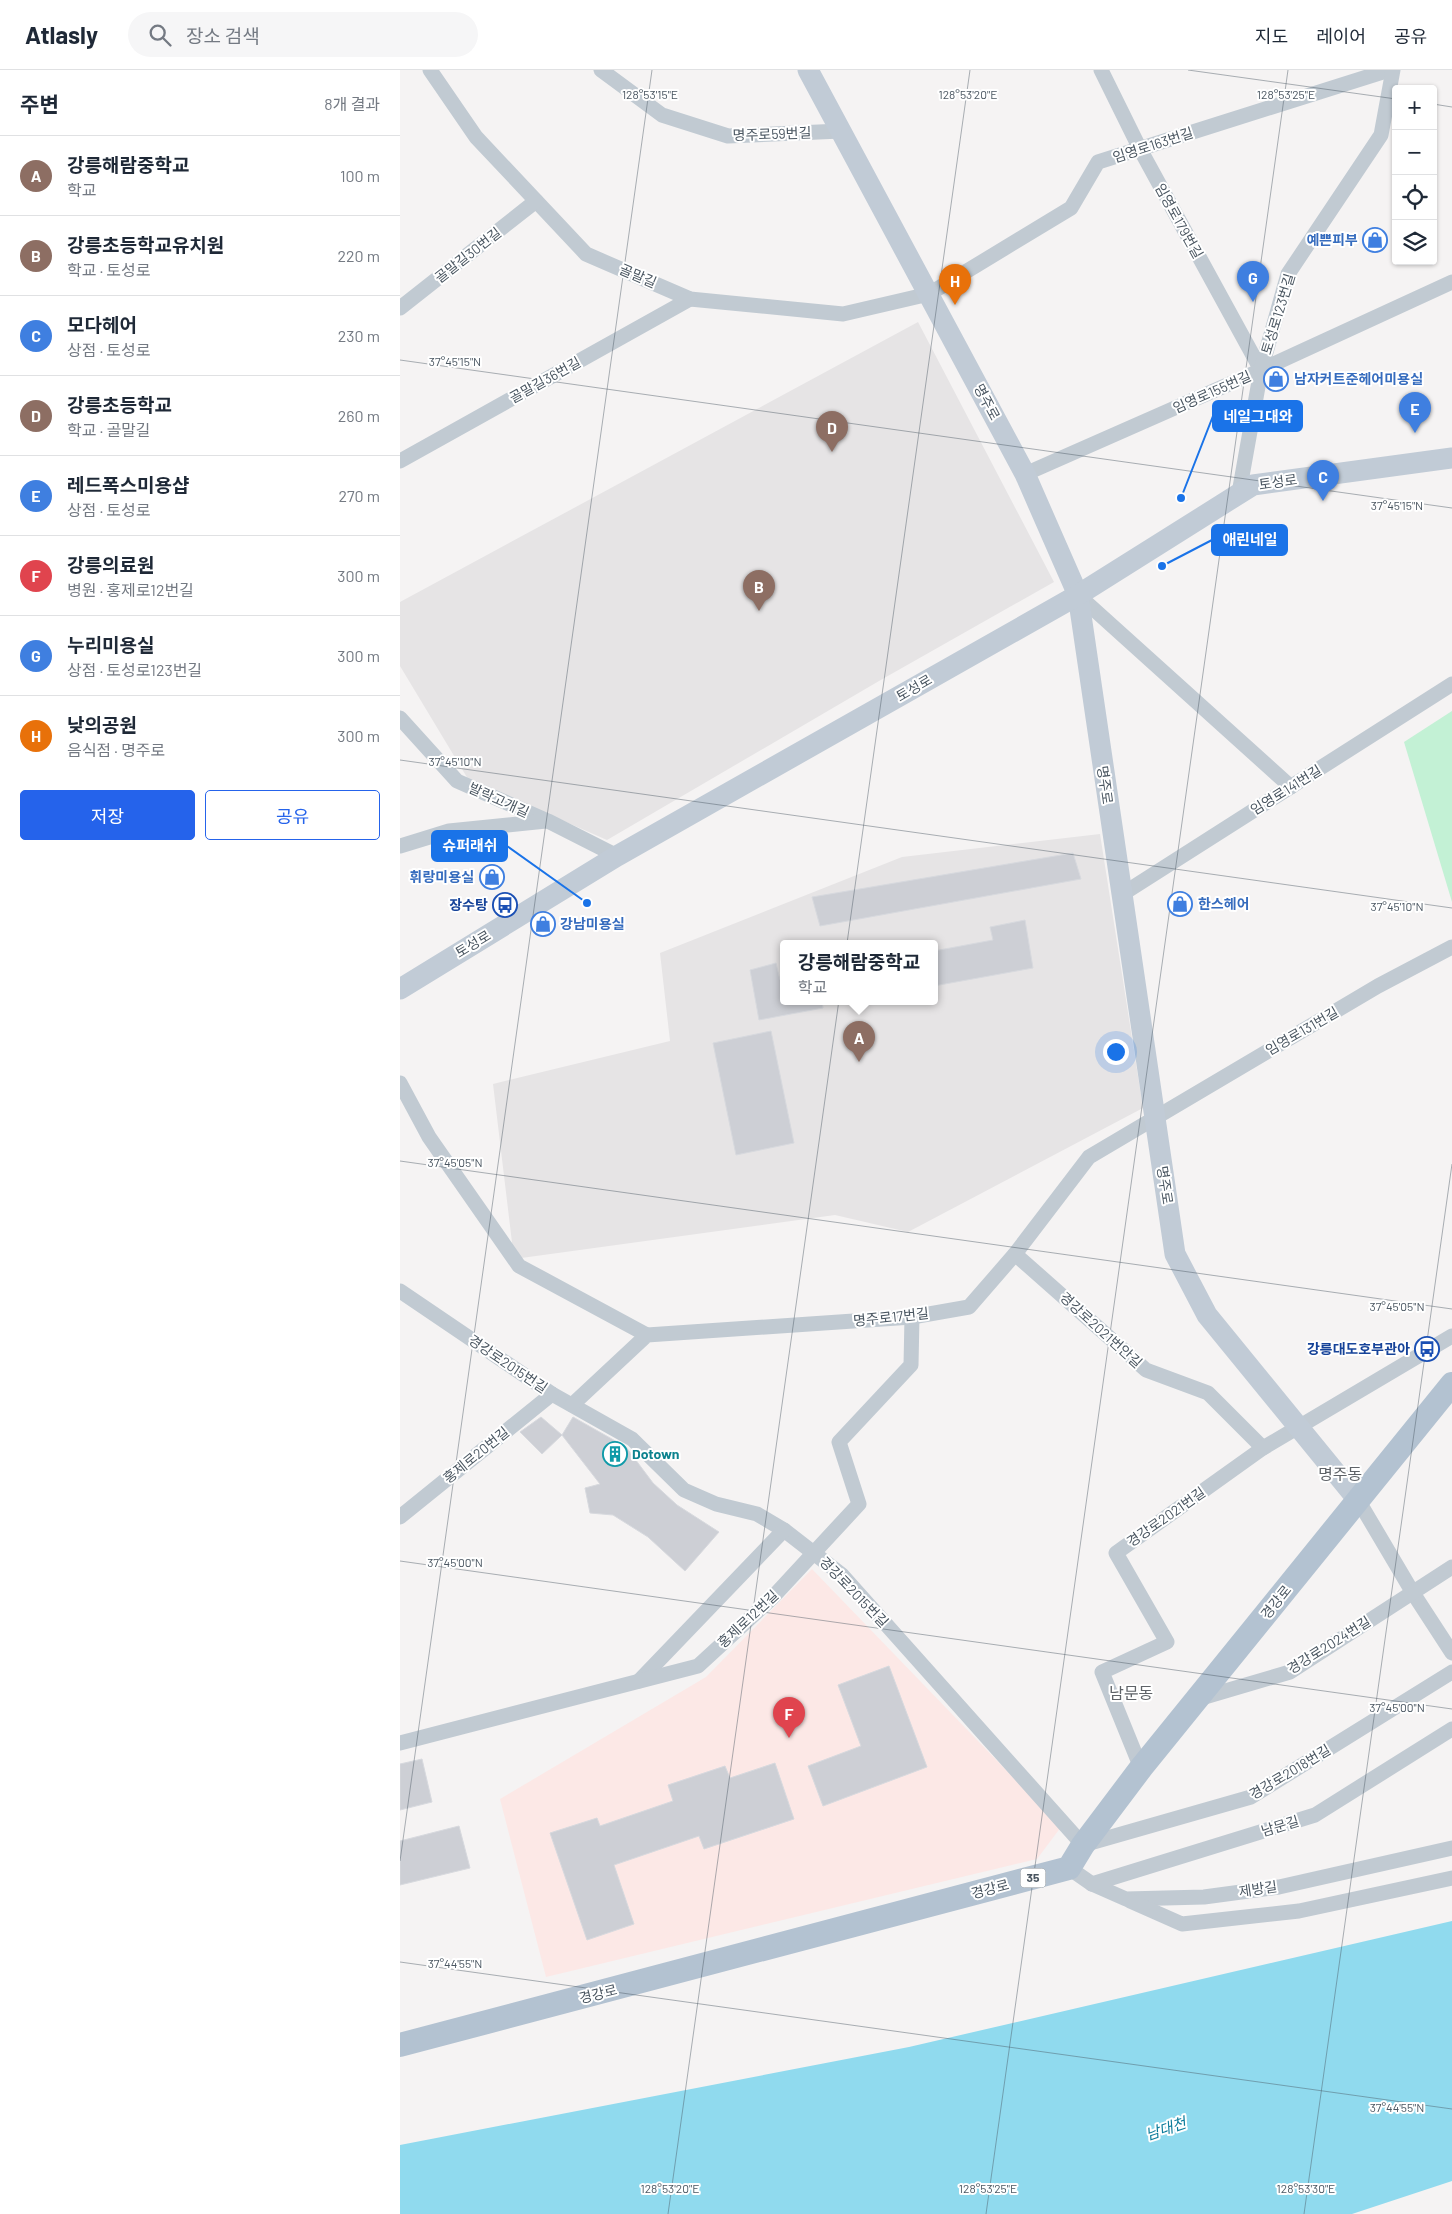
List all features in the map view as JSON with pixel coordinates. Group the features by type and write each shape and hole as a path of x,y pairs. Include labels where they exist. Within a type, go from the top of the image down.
{"main road":[{"name":"경강로","path":"400,2045 1069,1868 1083,1845 1140,1768 1452,1384"}],"street":[{"name":"골말길","path":"430,70 476,137 586,254 690,299 843,314 929,294"},
{"name":"명주로59번길","path":"601,70 662,115 728,136 841,131"},
{"name":"명주로","path":"808,70 1025,474 1078,595 1175,1254 1207,1315 1358,1500"},
{"name":"임영로179번길","path":"1101,70 1140,149 1261,370"},
{"name":"임영로163번길","path":"929,294 1070,208 1098,162 1389,70"},
{"name":"토성로123번길","path":"1239,493 1261,370 1288,274 1381,135 1393,70"},
{"name":"골말길30번길","path":"400,308 536,201"},
{"name":"임영로155번길","path":"1025,474 1261,370 1452,282"},
{"name":"골말길36번길","path":"400,461 690,299"},
{"name":"토성로","path":"400,989 618,856 1078,595 1252,486 1452,458"},
{"path":"1078,595 1291,787"},
{"name":"임영로141번길","path":"1121,895 1452,684"},
{"name":"발락고개길","path":"400,718 456,781 548,821 618,856"},
{"path":"400,846 449,831 548,821"},
{"name":"임영로131번길","path":"1155,1118 1378,986 1452,947"},
{"path":"400,1083 430,1137 519,1266 647,1335 572,1406"},
{"name":"명주로17번길","path":"647,1335 912,1317 969,1307 1015,1254 1088,1157 1155,1118"},
{"name":"경강로2021번안길","path":"1015,1254 1146,1370 1208,1393 1263,1448"},
{"name":"경강로2015번길","path":"400,1291 552,1394 632,1439 684,1490 716,1504 757,1514 815,1552 842,1575 1083,1845"},
{"name":"홍제로12번길","path":"400,1743 698,1666 772,1598 859,1504 839,1442 911,1364 912,1317"},
{"name":"경강로2021번길","path":"1140,1768 1102,1672 1167,1642 1116,1553 1263,1448 1452,1336"},
{"name":"홍제로20번길","path":"400,1517 552,1394"},
{"path":"1358,1500 1413,1593 1452,1653"},
{"path":"639,1681 784,1530"},
{"name":"경강로2024번길","path":"1196,1700 1290,1672 1452,1568"},
{"name":"경강로2018번길","path":"1083,1845 1251,1797 1452,1672"},
{"name":"남문길","path":"1092,1884 1315,1815 1452,1729"},
{"name":"제방길","path":"1069,1868 1092,1884 1126,1899 1204,1897 1279,1886 1452,1848"},
{"path":"1126,1899 1182,1924 1299,1911 1452,1878"}],"shaded area":[{"path":"918,322 1054,582 879,681 607,840 468,779 400,666 400,602"},
{"path":"1100,834 1143,1108 908,1232 835,1215 514,1259 493,1084 670,1041 660,953 902,857"},
{"path":"812,1569 1061,1827 1037,1859 546,1977 500,1799 706,1677"}],"green space":[{"path":"1452,711 1452,902 1404,742"}],"water":[{"name":"남대천","path":"1452,1921 1452,2181 1352,2214 400,2214 400,2145 909,2047"}],"building":[{"path":"1073,853 1081,879 820,926 812,897"},
{"path":"1025,920 1033,968 938,985 938,950 993,940 990,927"},
{"path":"776,963 780,980 780,1005 823,1005 823,1008 759,1020 750,970"},
{"path":"771,1031 794,1143 736,1155 713,1043"},
{"path":"541,1417 562,1435 542,1454 520,1432"},
{"path":"573,1417 626,1447 653,1483 677,1505 719,1532 685,1571 648,1537 613,1515 590,1513 585,1488 600,1484 562,1435"},
{"path":"889,1666 927,1767 823,1806 808,1766 861,1746 838,1685"},
{"path":"422,1759 432,1802 400,1810 400,1764"},
{"path":"775,1763 794,1819 704,1849 699,1836 614,1865 634,1924 587,1940 550,1833 597,1818 600,1826 673,1801 668,1785 725,1766 730,1778"},
{"path":"459,1826 470,1868 400,1885 400,1841"}],"place":[{"name":"예쁜피부","path":"1375,240"},
{"name":"누리미용실","path":"1253,302"},
{"name":"낮의공원","path":"955,305"},
{"name":"남자커트준헤어미용실","path":"1276,379"},
{"name":"레드폭스미용샵","path":"1415,433"},
{"name":"강릉초등학교","path":"832,452"},
{"name":"네일그대와","path":"1181,498"},
{"name":"모다헤어","path":"1323,501"},
{"name":"애린네일","path":"1162,566"},
{"name":"강릉초등학교유치원","path":"759,611"},
{"name":"휘랑미용실","path":"492,877"},
{"name":"슈퍼래쉬","path":"587,903"},
{"name":"한스헤어","path":"1180,904"},
{"name":"장수탕","path":"505,905"},
{"name":"강남미용실","path":"543,924"},
{"name":"강릉해람중학교","path":"859,1062"},
{"name":"강릉대도호부관아","path":"1427,1349"},
{"name":"Dotown","path":"615,1454"},
{"name":"강릉의료원","path":"789,1738"}],"district":[{"name":"명주동","path":"1340,1474"},
{"name":"남문동","path":"1131,1693"}]}
